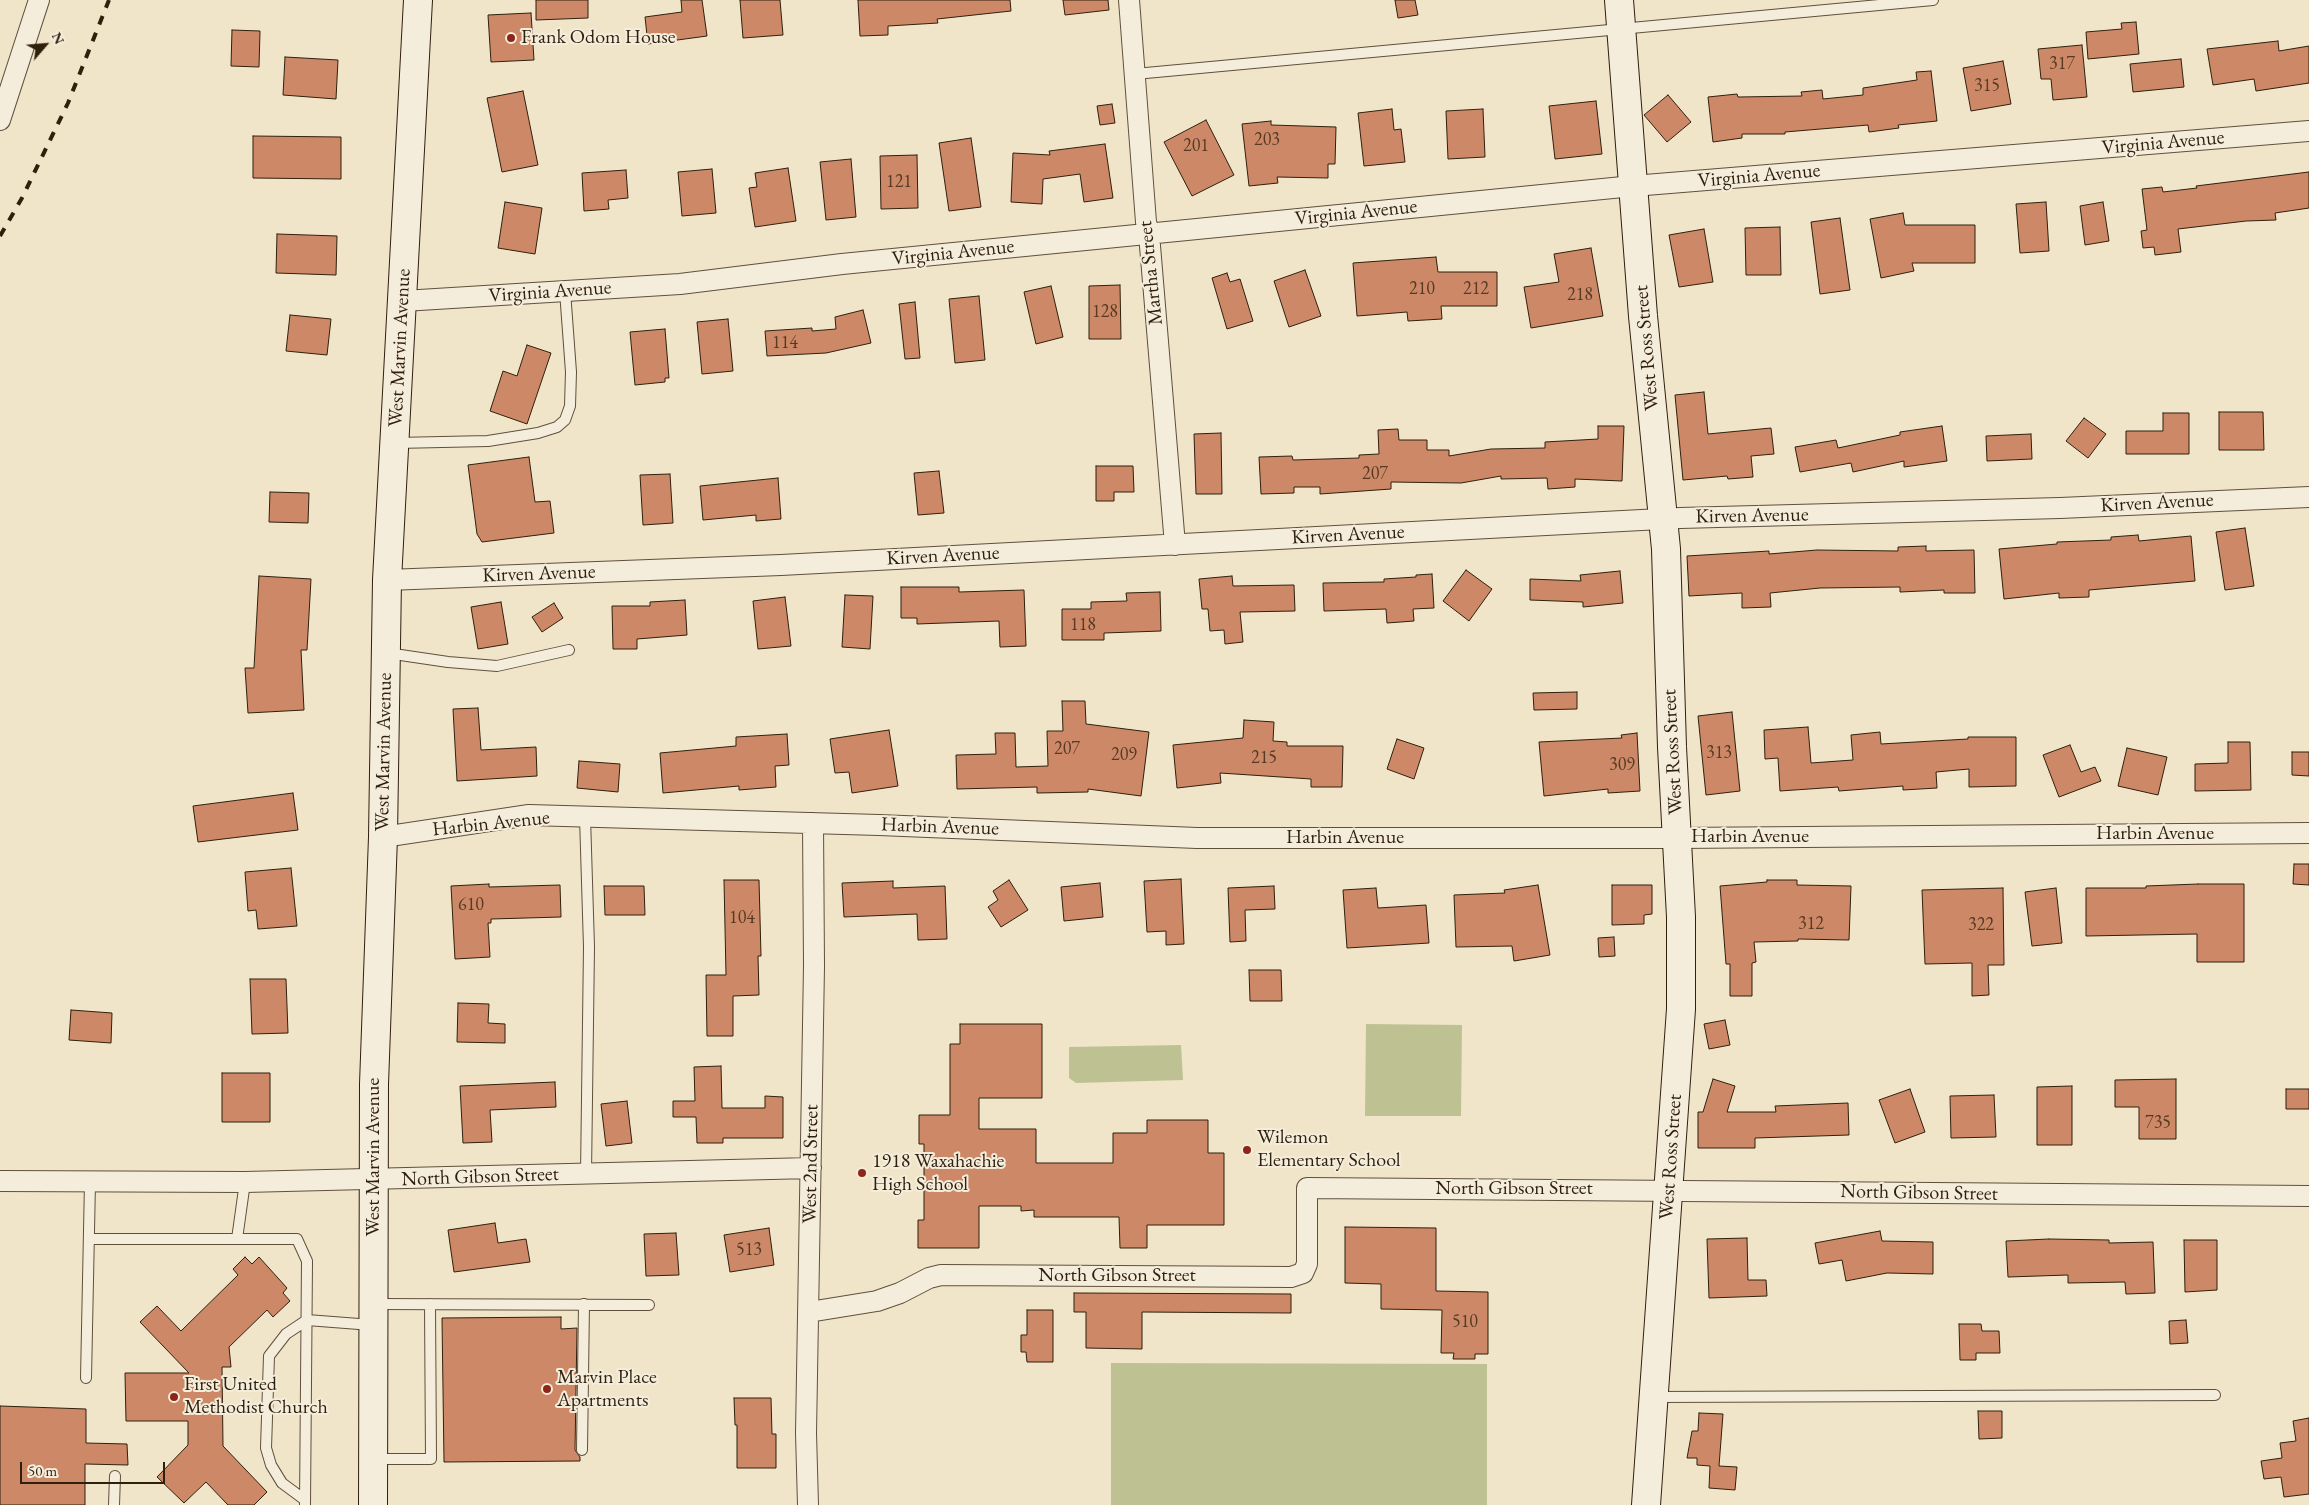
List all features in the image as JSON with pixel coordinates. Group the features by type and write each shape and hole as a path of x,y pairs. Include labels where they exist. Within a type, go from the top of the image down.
{"street":[{"path":"0,120 39,0"},
{"name":"West Marvin Avenue","path":"373,1505 374,1084 383,837 387,580 418,0"},
{"name":"Martha Street","path":"1129,0 1146,222 1149,234 1175,545"},
{"name":"West Ross Street","path":"1619,0 1643,316 1663,519 1681,917 1681,1009 1646,1505"},
{"name":"Virginia Avenue","path":"403,301 680,284 842,264 1633,186 2309,131"},
{"name":"Kirven Avenue","path":"387,580 781,565 1663,519 2060,508 2309,497"},
{"name":"Harbin Avenue","path":"383,837 529,815 813,823 1197,838 1677,838 2309,833"},
{"name":"West 2nd Street","path":"808,1505 808,1312 814,966 813,823"},
{"name":"North Gibson Street","path":"0,1181 245,1182 374,1180 811,1168"},
{"name":"North Gibson Street","path":"808,1312 877,1301 941,1275 1291,1277 1302,1273 1307,1264 1307,1188 2309,1196"}],"lane":[{"path":"1134,74 1933,0"},
{"path":"395,443 488,441 538,433 557,427 565,420 570,406 571,372 565,291"},
{"path":"386,653 448,662 497,666 570,650"},
{"path":"585,817 589,947 586,1174"},
{"path":"86,1378 90,1182"},
{"path":"236,1239 245,1182"},
{"path":"89,1239 296,1239 307,1261 305,1502"},
{"path":"373,1459 431,1459 430,1304"},
{"path":"305,1502 282,1483 271,1465 266,1448 269,1356 286,1334 307,1320 373,1314 430,1304 649,1305"},
{"path":"582,1450 584,1304"},
{"path":"1654,1396 2216,1395"},
{"path":"114,1505 115,1476"}],"green space":[{"path":"1366,1024 1462,1025 1461,1116 1365,1116"},
{"path":"1181,1045 1183,1080 1076,1083 1069,1078 1069,1047"},
{"path":"1111,1363 1487,1364 1487,1505 1111,1505"}],"building":[{"path":"536,0 588,0 588,18 536,20"},
{"path":"681,0 702,0 707,36 648,44 645,17 682,12"},
{"path":"740,0 780,0 783,35 743,38"},
{"path":"858,0 1010,0 1011,11 937,19 938,23 888,26 888,35 860,36"},
{"path":"1063,0 1108,0 1109,10 1065,15"},
{"path":"1395,0 1415,0 1418,15 1398,18"},
{"name":"Frank Odom House","path":"531,13 534,60 491,62 488,15"},
{"path":"2136,22 2139,54 2088,59 2086,32 2122,29 2121,23"},
{"path":"232,30 260,31 259,67 231,66"},
{"path":"2278,41 2279,51 2309,46 2309,83 2256,91 2254,79 2213,85 2207,49"},
{"path":"2082,45 2087,97 2053,100 2051,79 2041,79 2038,49"},
{"path":"285,57 338,60 336,99 283,95"},
{"path":"2181,59 2184,87 2133,92 2130,64"},
{"path":"2003,61 2011,104 1971,111 1963,68"},
{"path":"1931,71 1937,121 1898,125 1899,128 1869,132 1868,125 1785,132 1785,134 1742,134 1742,138 1713,142 1708,97 1737,94 1738,97 1802,96 1801,92 1822,90 1823,99 1863,95 1863,88 1917,80 1916,72"},
{"path":"523,91 538,165 502,172 487,98"},
{"path":"1668,95 1691,122 1667,142 1644,115"},
{"path":"1596,101 1602,154 1555,159 1549,106"},
{"path":"1112,104 1115,123 1100,125 1097,106"},
{"path":"1392,109 1394,130 1401,129 1405,162 1364,166 1358,113"},
{"path":"1483,109 1485,157 1448,159 1446,111"},
{"path":"1206,120 1234,175 1192,196 1164,142"},
{"path":"1271,121 1271,125 1336,127 1335,164 1328,164 1328,178 1277,177 1278,183 1249,186 1242,124"},
{"path":"253,136 341,137 341,179 253,178"},
{"path":"971,138 981,207 949,211 939,143"},
{"path":"1105,144 1113,198 1084,202 1080,174 1043,179 1042,204 1011,202 1013,153 1050,155 1049,151"},
{"path":"917,155 918,208 881,209 880,156"},
{"path":"851,159 856,217 826,220 820,162"},
{"path":"788,168 796,221 755,227 749,188 757,187 755,173"},
{"path":"712,169 716,213 682,216 678,172"},
{"path":"626,170 628,198 608,200 609,209 584,211 582,173"},
{"path":"2309,172 2309,208 2275,213 2276,220 2246,221 2178,229 2181,252 2155,255 2154,247 2143,248 2141,231 2147,230 2142,189 2162,187 2163,192"},
{"path":"505,202 542,208 535,254 498,248"},
{"path":"2046,202 2049,251 2020,253 2016,204"},
{"path":"2103,202 2109,241 2085,245 2080,206"},
{"path":"1903,213 1905,225 1975,225 1975,263 1912,263 1914,271 1881,278 1870,219"},
{"path":"1840,218 1850,290 1820,294 1811,222"},
{"path":"1780,227 1781,275 1746,275 1745,228"},
{"path":"1704,229 1713,282 1679,287 1669,235"},
{"path":"277,234 337,236 336,275 276,273"},
{"path":"1591,248 1603,316 1531,328 1524,287 1559,282 1554,254"},
{"path":"1436,257 1438,272 1497,272 1497,306 1441,306 1442,319 1408,321 1407,312 1357,316 1353,263"},
{"path":"1305,270 1321,316 1289,327 1274,281"},
{"path":"1227,273 1230,282 1240,279 1253,321 1227,329 1212,278"},
{"path":"1120,285 1121,339 1089,339 1089,286"},
{"path":"1051,286 1063,337 1036,344 1024,292"},
{"path":"979,296 985,360 955,363 949,299"},
{"path":"915,302 920,358 905,359 899,304"},
{"path":"863,310 871,343 826,353 767,356 765,331 812,328 812,331 836,329 835,317"},
{"path":"290,315 331,319 327,355 286,351"},
{"path":"728,319 733,371 702,374 697,322"},
{"path":"665,329 669,378 665,378 665,382 635,385 630,332"},
{"path":"527,345 551,353 527,424 490,411 503,371 517,376"},
{"path":"1704,392 1708,434 1771,428 1774,454 1751,456 1753,477 1728,479 1727,476 1683,480 1675,395"},
{"path":"2219,412 2263,412 2264,450 2219,450"},
{"path":"2163,413 2189,413 2189,454 2126,454 2126,431 2163,431"},
{"path":"2084,418 2106,434 2088,458 2066,441"},
{"path":"1598,426 1624,426 1622,481 1575,479 1575,487 1548,489 1547,478 1501,479 1501,476 1461,483 1391,482 1391,489 1320,494 1320,487 1294,487 1294,493 1261,494 1259,457 1292,456 1293,460 1359,458 1359,455 1379,454 1378,430 1398,429 1399,440 1427,440 1427,450 1449,450 1449,456 1491,449 1545,448 1545,442 1598,439"},
{"path":"1942,426 1947,461 1904,467 1904,461 1853,472 1851,463 1800,472 1795,447 1836,440 1838,448 1900,435 1900,432"},
{"path":"1221,433 1222,494 1196,494 1194,434"},
{"path":"2031,434 2032,459 1987,461 1986,436"},
{"path":"529,457 535,502 550,501 554,533 482,542 477,534 468,465"},
{"path":"1096,466 1133,466 1134,492 1114,492 1114,501 1096,501"},
{"path":"939,471 944,513 918,515 914,473"},
{"path":"670,474 673,523 643,525 640,475"},
{"path":"778,478 781,519 756,521 756,515 703,520 700,486"},
{"path":"270,492 309,493 308,523 269,522"},
{"path":"2245,528 2254,586 2225,590 2216,532"},
{"path":"2138,535 2139,541 2191,536 2195,581 2089,590 2089,597 2059,598 2059,593 2004,599 1999,549 2057,544 2057,542 2111,540 2111,537"},
{"path":"1926,546 1926,551 1974,550 1975,593 1944,593 1944,590 1900,592 1900,587 1820,588 1770,593 1771,607 1742,608 1742,593 1689,596 1687,556 1769,551 1769,554 1817,550 1898,551 1898,547"},
{"path":"1466,570 1492,589 1469,621 1443,601"},
{"path":"1620,571 1623,603 1583,607 1583,602 1530,600 1530,579 1581,581 1580,575"},
{"path":"1432,574 1434,608 1413,609 1414,621 1387,623 1386,609 1324,611 1323,583 1384,582 1384,579"},
{"path":"259,576 311,579 307,650 301,650 304,710 248,713 245,668 254,668"},
{"path":"1232,576 1233,586 1294,585 1295,611 1240,612 1243,642 1225,644 1224,630 1210,631 1208,609 1202,609 1199,579"},
{"path":"901,587 959,587 959,592 1024,590 1026,646 1000,647 999,621 917,624 917,618 901,618"},
{"path":"1160,592 1161,631 1104,633 1104,640 1062,640 1062,609 1091,609 1091,602 1127,601 1126,593"},
{"path":"845,595 873,596 870,649 842,647"},
{"path":"785,597 791,646 758,649 753,601"},
{"path":"685,600 687,635 637,639 637,649 613,649 612,606 650,606 650,602"},
{"path":"501,602 508,644 478,649 471,607"},
{"path":"554,603 563,618 542,632 532,617"},
{"path":"1577,692 1577,709 1534,710 1533,693"},
{"path":"1062,701 1085,701 1086,724 1149,732 1141,796 1088,789 1088,792 1037,793 1037,787 957,789 956,755 996,754 995,733 1015,733 1016,767 1048,766 1047,731 1063,731"},
{"path":"478,708 481,750 536,747 537,776 457,781 453,709"},
{"path":"1732,712 1740,791 1706,795 1698,716"},
{"path":"1244,720 1274,722 1273,741 1287,742 1287,746 1343,746 1342,787 1311,787 1311,779 1220,773 1221,783 1177,788 1173,745 1243,738"},
{"path":"1808,727 1811,763 1853,760 1851,735 1880,732 1881,744 1968,739 1968,737 2016,737 2016,786 1969,787 1969,769 1936,772 1937,788 1903,790 1903,786 1839,791 1838,787 1780,791 1778,758 1765,759 1764,730"},
{"path":"889,730 898,786 852,793 849,772 835,773 830,739"},
{"path":"1637,733 1640,791 1608,793 1608,789 1544,796 1539,742 1622,738 1621,735"},
{"path":"787,734 789,765 775,766 776,787 739,790 739,786 663,793 660,753 736,746 736,737"},
{"path":"1397,739 1424,748 1414,779 1387,769"},
{"path":"2228,742 2250,742 2251,790 2195,791 2195,764 2228,763"},
{"path":"2070,745 2081,772 2095,767 2101,781 2059,797 2043,755"},
{"path":"2127,748 2167,757 2158,795 2118,786"},
{"path":"2292,752 2309,752 2309,776 2292,775"},
{"path":"579,761 620,764 618,792 577,788"},
{"path":"293,793 298,830 198,842 193,806"},
{"path":"2294,864 2309,864 2309,885 2293,884"},
{"path":"291,868 297,926 258,929 256,910 248,911 245,872"},
{"path":"1181,879 1184,944 1166,945 1166,931 1147,932 1144,881"},
{"path":"724,880 759,880 761,956 758,956 759,995 733,996 733,1036 707,1036 706,975 726,975"},
{"path":"1009,880 1028,910 1001,927 988,907 998,900 993,891"},
{"path":"1767,880 1797,880 1797,885 1851,886 1849,940 1798,939 1798,941 1754,942 1756,962 1752,963 1752,996 1730,996 1730,964 1726,964 1720,886 1767,882"},
{"path":"893,881 893,888 945,886 947,939 918,940 917,914 844,917 842,883"},
{"path":"1100,883 1103,917 1064,921 1061,887"},
{"path":"489,884 489,887 560,885 561,917 491,919 491,923 488,923 490,957 455,959 451,886"},
{"path":"2244,884 2244,962 2197,962 2197,934 2086,936 2086,888 2146,888 2146,886"},
{"path":"1538,885 1550,955 1514,961 1512,946 1456,947 1454,895 1505,893 1504,890"},
{"path":"1612,885 1652,885 1652,914 1644,915 1644,924 1612,925"},
{"path":"604,886 644,886 645,915 605,915"},
{"path":"1274,886 1275,909 1245,910 1246,941 1230,942 1228,888"},
{"path":"1376,888 1378,908 1426,905 1429,943 1347,948 1343,890"},
{"path":"2003,888 2004,965 1988,965 1989,995 1972,996 1972,963 1925,964 1922,890"},
{"path":"2056,888 2062,943 2032,946 2025,892"},
{"path":"1614,937 1615,956 1599,957 1598,938"},
{"path":"1249,970 1281,970 1282,1001 1250,1001"},
{"path":"250,979 286,979 288,1033 252,1034"},
{"path":"458,1003 489,1004 488,1023 505,1024 505,1043 457,1042"},
{"path":"71,1010 112,1013 111,1043 69,1040"},
{"path":"1725,1020 1730,1045 1709,1049 1704,1024"},
{"path":"960,1024 1042,1024 1042,1098 979,1098 979,1129 1036,1129 1036,1163 1113,1163 1113,1133 1147,1133 1147,1120 1208,1120 1208,1153 1224,1153 1224,1225 1147,1225 1147,1248 1120,1248 1119,1217 1034,1217 1034,1210 1021,1211 1021,1206 979,1206 979,1248 918,1248 918,1220 924,1220 924,1144 919,1144 919,1115 950,1115 950,1044 960,1044"},
{"path":"721,1066 722,1108 765,1108 765,1096 783,1097 783,1138 723,1138 723,1143 697,1143 696,1117 673,1117 673,1101 695,1101 694,1067"},
{"path":"222,1073 270,1073 270,1122 222,1122"},
{"path":"1713,1079 1735,1086 1727,1112 1776,1112 1775,1106 1848,1103 1849,1135 1755,1138 1755,1148 1698,1148 1698,1112 1703,1112"},
{"path":"2176,1079 2176,1139 2139,1139 2139,1107 2115,1107 2115,1080"},
{"path":"555,1082 556,1107 490,1110 492,1142 463,1143 460,1086"},
{"path":"2072,1086 2072,1145 2037,1145 2037,1087"},
{"path":"1910,1089 1925,1132 1895,1143 1879,1100"},
{"path":"2286,1089 2309,1089 2309,1109 2286,1109"},
{"path":"1994,1095 1996,1137 1951,1138 1950,1096"},
{"path":"627,1101 632,1143 606,1146 601,1104"},
{"path":"495,1223 498,1243 526,1239 530,1262 454,1272 448,1230"},
{"path":"1345,1227 1436,1228 1436,1291 1488,1292 1488,1354 1475,1354 1475,1359 1453,1359 1454,1353 1441,1353 1442,1310 1381,1309 1381,1284 1345,1283"},
{"path":"769,1228 774,1265 730,1272 724,1235"},
{"path":"1880,1231 1882,1241 1933,1242 1933,1274 1887,1273 1846,1281 1842,1260 1819,1264 1815,1243"},
{"path":"676,1233 679,1275 646,1276 644,1234"},
{"path":"1747,1238 1748,1280 1766,1280 1767,1296 1709,1298 1707,1239"},
{"path":"2049,1239 2109,1240 2109,1243 2153,1242 2155,1293 2126,1294 2125,1282 2068,1283 2068,1275 2008,1277 2006,1241"},
{"path":"2184,1240 2217,1240 2217,1290 2185,1292"},
{"name":"First United Methodist Church","path":"245,1257 252,1264 259,1257 287,1288 283,1293 290,1301 273,1317 267,1310 229,1347 231,1367 222,1367 223,1446 267,1492 254,1505 228,1505 206,1482 184,1503 157,1477 188,1445 188,1421 126,1421 125,1373 189,1373 140,1322 157,1306 181,1331 238,1275 233,1269"},
{"path":"1074,1293 1291,1294 1291,1313 1142,1312 1142,1349 1086,1348 1086,1312 1074,1312"},
{"path":"1027,1310 1053,1310 1053,1362 1027,1362 1026,1352 1021,1352 1021,1335 1027,1335"},
{"name":"Marvin Place Apartments","path":"561,1317 561,1329 577,1328 575,1450 580,1457 580,1461 444,1462 442,1318"},
{"path":"2186,1320 2188,1343 2170,1344 2169,1321"},
{"path":"1959,1324 1981,1324 1982,1331 1999,1331 2000,1353 1976,1353 1976,1360 1960,1360"},
{"path":"734,1398 771,1398 772,1434 776,1434 776,1468 737,1468 737,1425 735,1425"},
{"path":"0,1406 86,1409 86,1443 127,1444 128,1465 85,1464 85,1505 0,1505"},
{"path":"1978,1411 2002,1411 2002,1438 1979,1439"},
{"path":"1699,1413 1723,1414 1719,1466 1737,1467 1735,1490 1709,1488 1710,1466 1697,1465 1697,1458 1687,1458 1692,1431 1698,1431"},
{"path":"2309,1418 2309,1494 2284,1497 2281,1477 2264,1479 2261,1461 2282,1458 2280,1443 2296,1441 2293,1421"}],"railway":[{"path":"0,236 22,198 68,103 109,0"}],"place":[{"name":"Frank Odom House","path":"511,38"},
{"name":"Wilemon Elementary School","path":"1247,1150"},
{"name":"1918 Waxahachie High School","path":"862,1173"},
{"name":"Marvin Place Apartments","path":"547,1389"},
{"name":"First United Methodist Church","path":"174,1397"}]}
